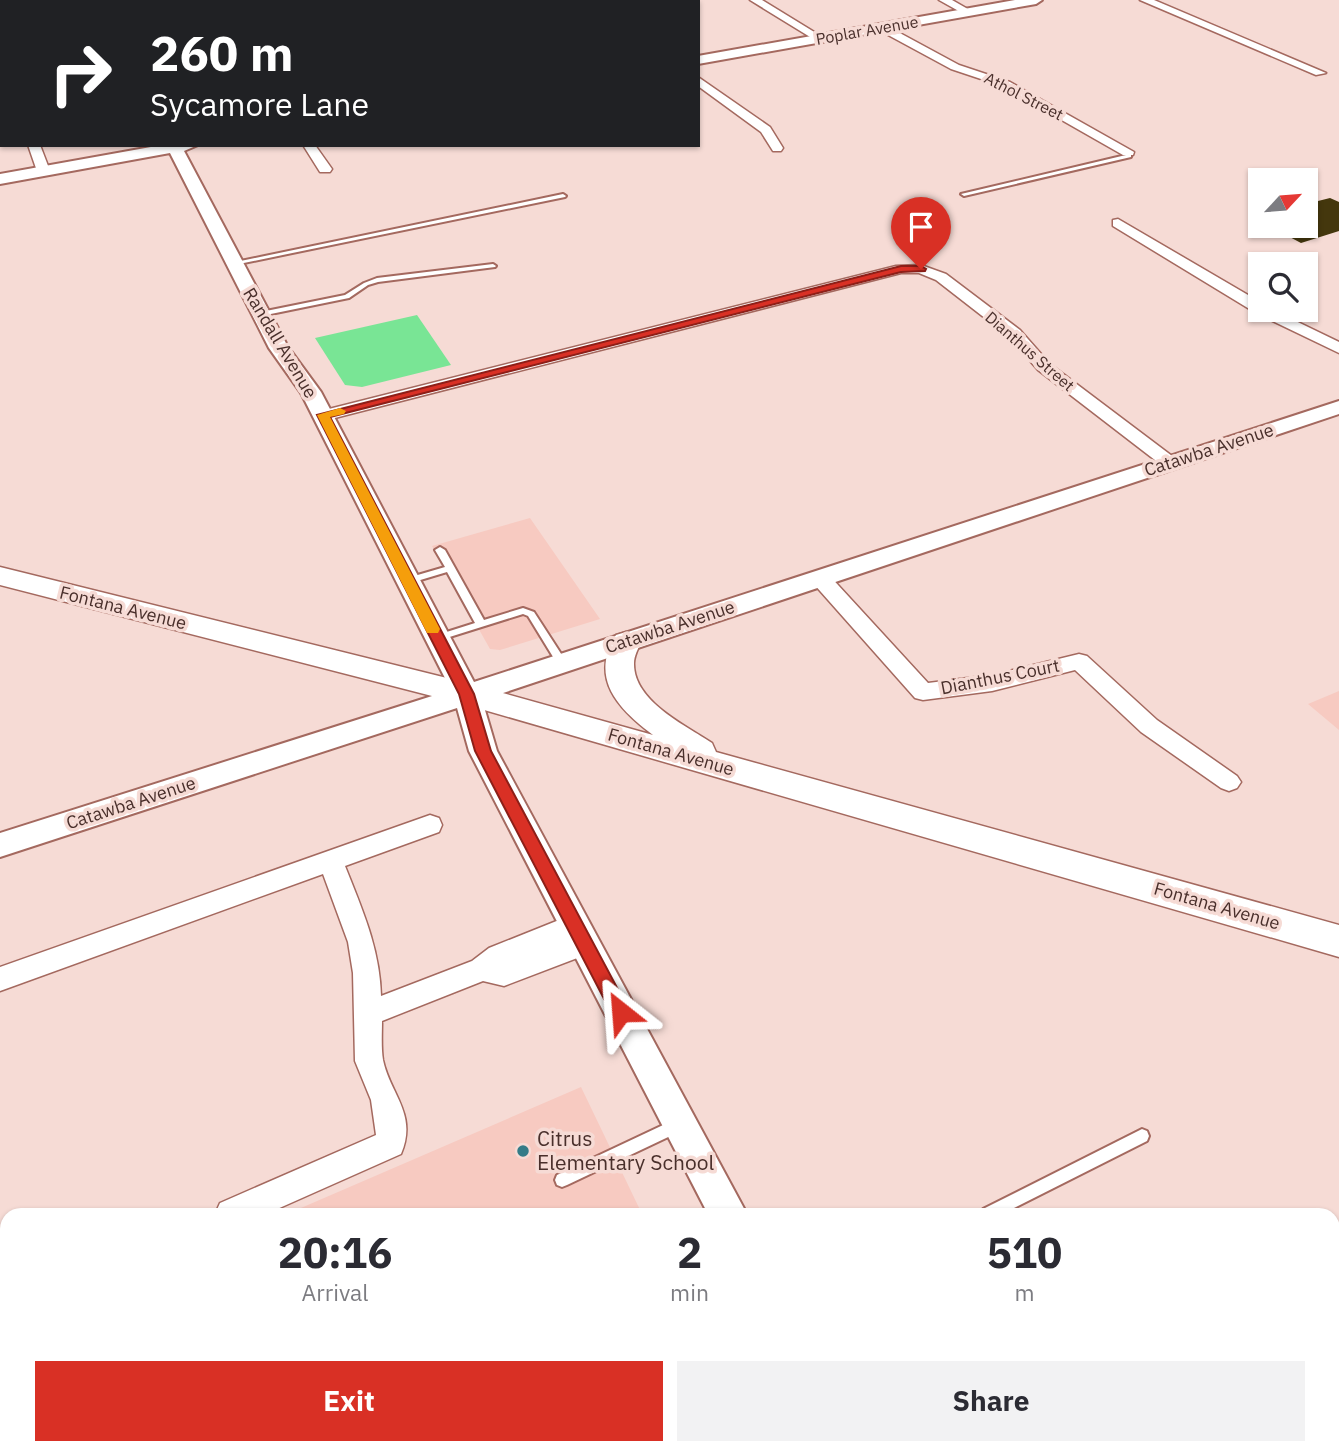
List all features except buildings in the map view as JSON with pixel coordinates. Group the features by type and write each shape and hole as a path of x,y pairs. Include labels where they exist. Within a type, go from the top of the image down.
{"main road":[{"name":"Fontana Avenue","path":"0,576 467,694 1339,941"},
{"path":"626,642 618,664 627,695 662,725 726,768"}],"street":[{"path":"755,0 819,38"},
{"path":"944,0 968,12"},
{"name":"Poplar Avenue","path":"700,60 1036,0"},
{"path":"1145,0 1320,73"},
{"name":"Athol Street","path":"881,27 955,66 1006,84 1128,152"},
{"path":"700,81 766,130 777,148"},
{"path":"35,147 43,171"},
{"path":"0,179 175,147"},
{"name":"Randall Avenue","path":"180,147 234,264 279,348 311,392 467,694 483,751 725,1208"},
{"path":"310,147 325,169"},
{"path":"1118,223 1248,301"},
{"name":"Dianthus Street","path":"323,415 901,269 921,269 941,277 1014,333 1044,367 1170,463"},
{"path":"1287,322 1339,348"},
{"name":"Catawba Avenue","path":"0,845 1339,407"},
{"name":"Dianthus Court","path":"820,578 923,692 992,683 1079,661 1149,726 1229,782"},
{"path":"0,979 430,825"},
{"path":"244,1208 390,1143 391,1125 386,1100 369,1061 367,973 360,942 330,860"},
{"path":"368,1014 482,969 504,974 579,934"}],"lane":[{"path":"964,194 1129,156 1128,152"},
{"path":"234,264 562,196"},
{"path":"261,314 347,297 377,280 493,265"},
{"path":"440,551 481,624"},
{"path":"407,581 450,568"},
{"path":"437,638 523,611 531,614 562,663"},
{"path":"562,1180 680,1124"},
{"path":"1000,1208 1142,1136"}],"shaded area":[{"path":"417,315 451,365 362,387 345,385 315,338"},
{"path":"530,518 600,619 500,650 490,649 432,546"},
{"path":"1339,691 1339,730 1308,704"},
{"name":"Citrus Elementary School","path":"581,1087 639,1208 301,1208"}],"slow traffic":[{"path":"340,411 323,415 432,629"}],"place":[{"name":"Citrus Elementary School","path":"523,1151"}],"route":[{"path":"621,1012 483,751 467,694 323,415 901,269 921,269"}]}
